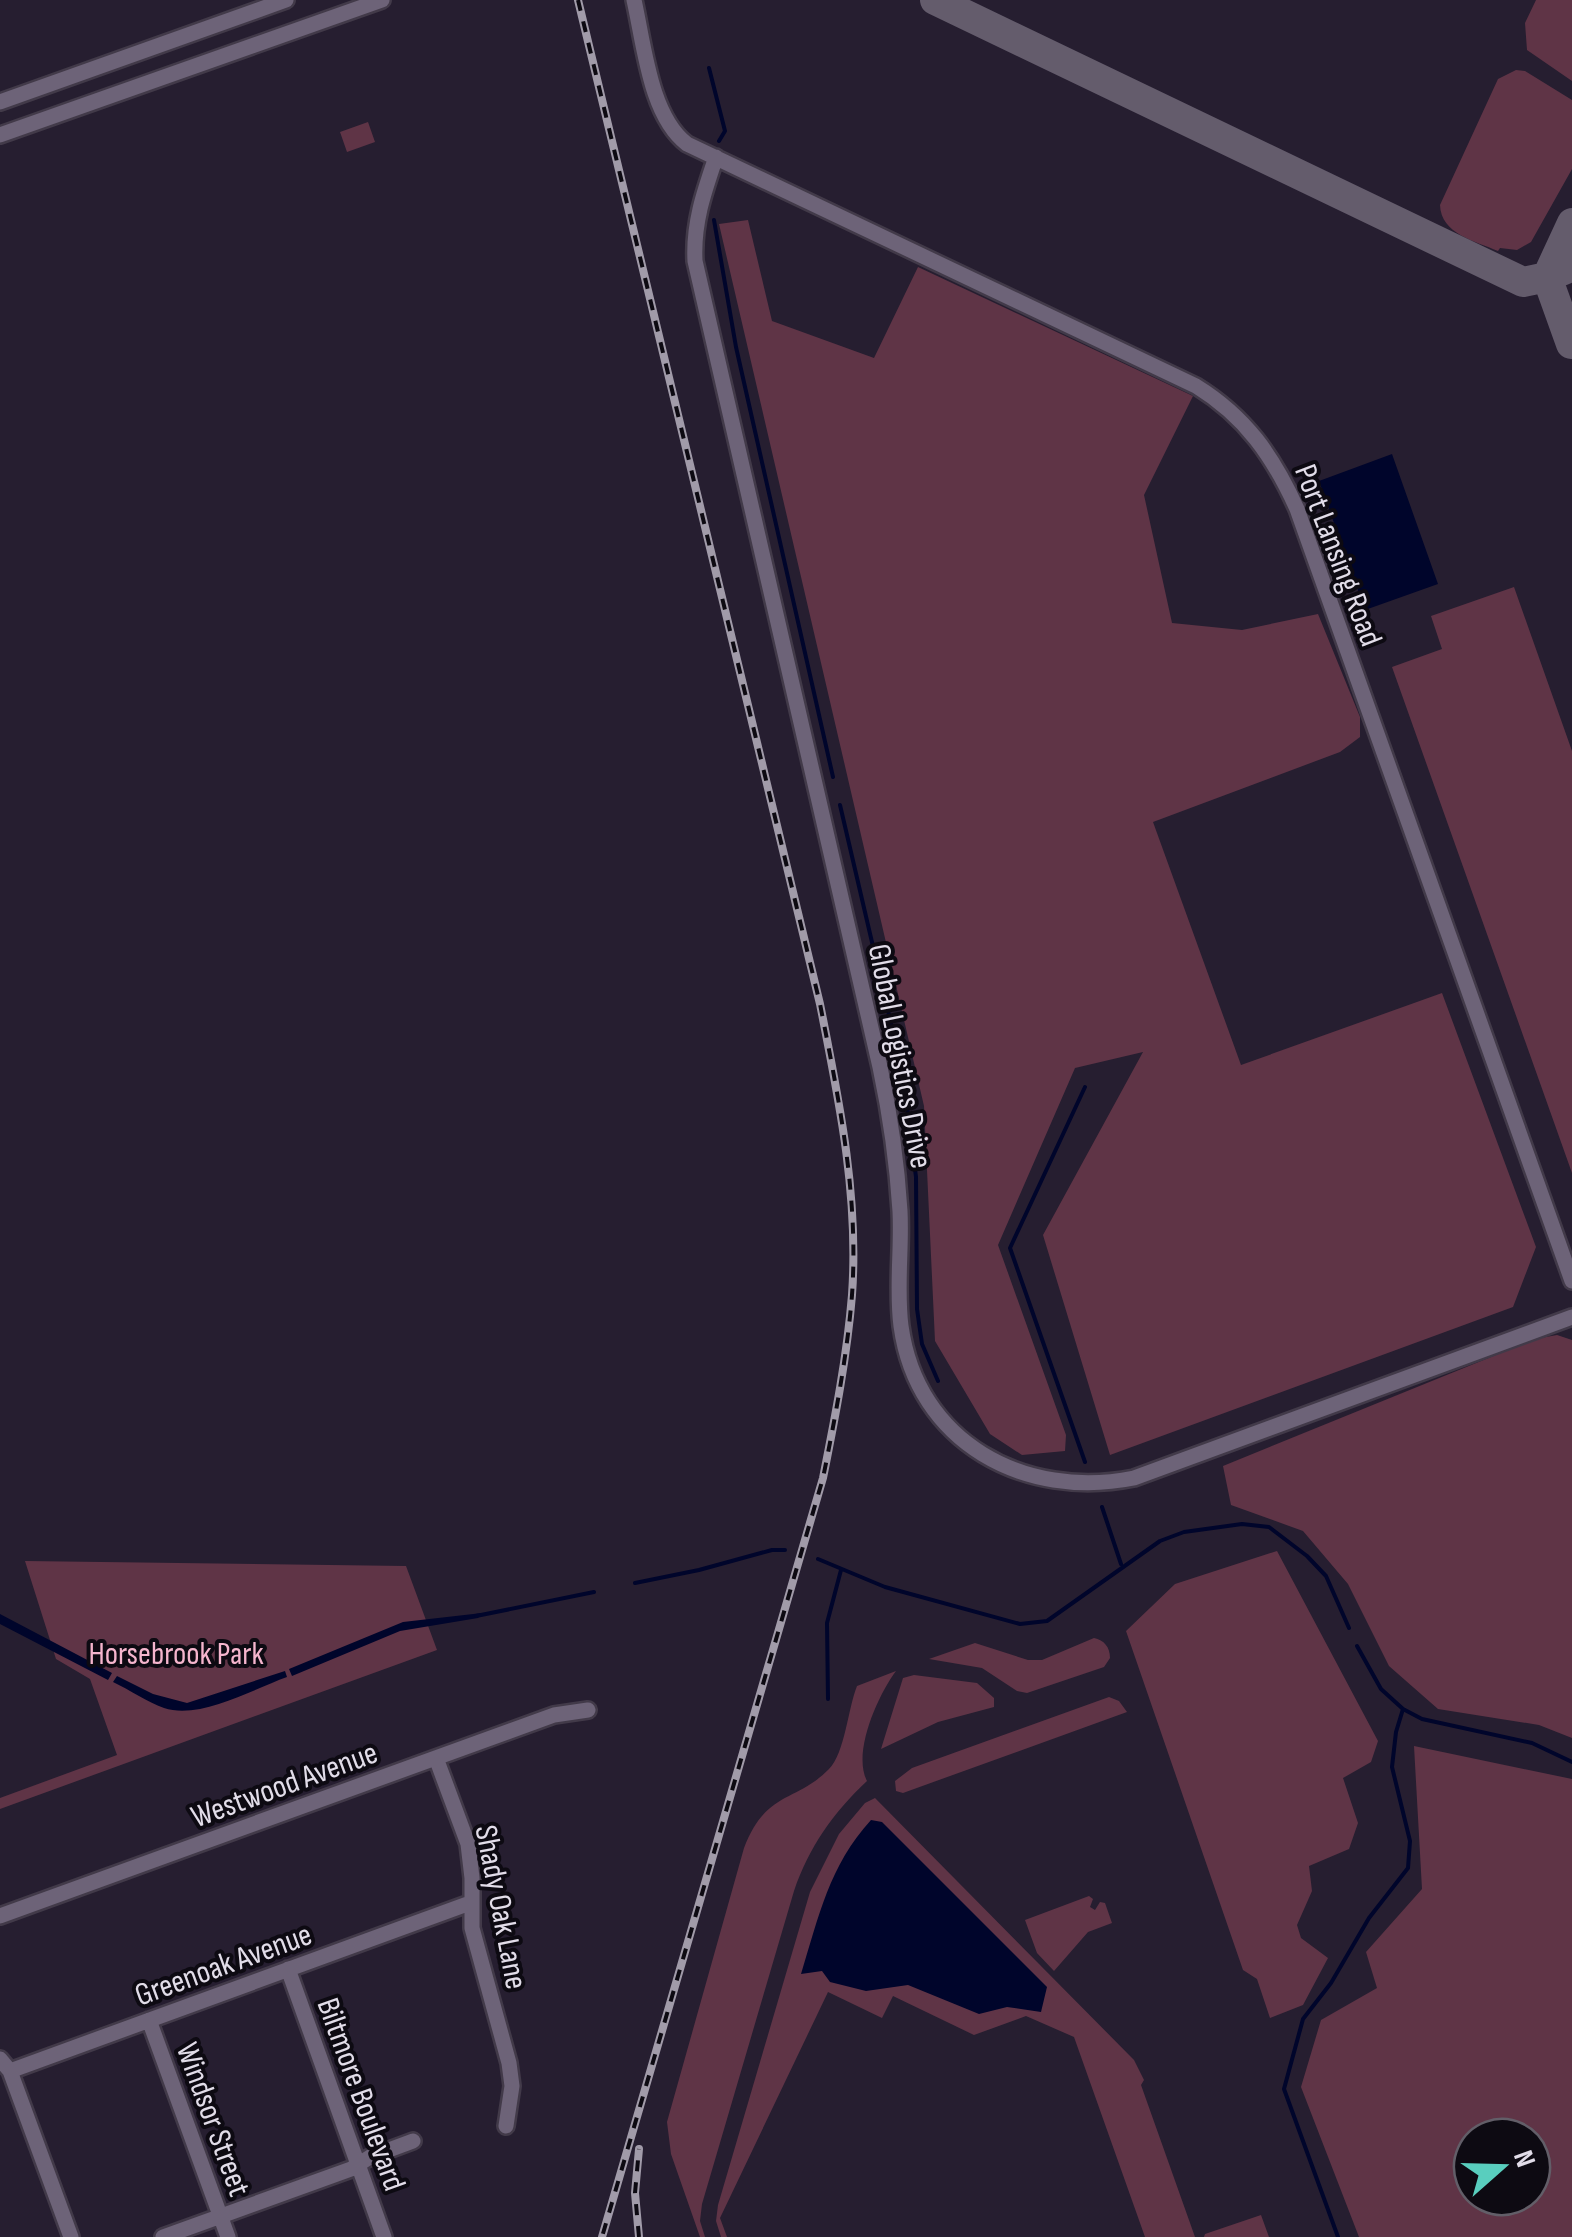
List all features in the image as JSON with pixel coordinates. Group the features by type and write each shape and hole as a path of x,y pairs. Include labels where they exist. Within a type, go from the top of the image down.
{"street":[{"path":"0,102 286,0"},
{"path":"0,136 382,0"},
{"name":"Port Lansing Road","path":"634,0 666,123 688,144 1196,386 1223,403 1262,443 1298,509 1572,1281"},
{"path":"263,8 273,38"},
{"path":"109,63 120,94"},
{"name":"Global Logistics Drive","path":"716,157 698,211 695,261 888,1109 900,1212 901,1328 910,1362 935,1408 966,1442 990,1459 1025,1475 1078,1485 1109,1483 1135,1478 1572,1317"},
{"name":"Westwood Avenue","path":"0,1916 554,1715 588,1710"},
{"name":"Shady Oak Lane","path":"436,1758 468,1844 477,1957 510,2063 512,2086 506,2126"},
{"name":"Greenoak Avenue","path":"5,2065 149,2020 470,1903"},
{"name":"Biltmore Boulevard","path":"288,1969 384,2237"},
{"name":"Windsor Street","path":"149,2020 228,2237"},
{"path":"5,2065 71,2237"},
{"path":"162,2237 413,2142"}],"green space":[{"path":"1536,0 1572,0 1572,81 1527,50 1525,23"},
{"path":"1516,70 1525,71 1572,100 1572,169 1531,242 1517,250 1498,251 1453,230 1440,205 1498,79"},
{"path":"368,122 375,142 347,152 340,132"},
{"path":"748,220 772,321 874,358 918,267 1193,396 1144,495 1172,623 1242,630 1318,614 1360,717 1360,737 1340,752 1153,822 1241,1065 1442,993 1536,1247 1513,1307 1110,1455 1043,1235 1143,1052 1075,1068 998,1245 1066,1435 1065,1451 1022,1455 990,1434 935,1341 924,1106 719,224"},
{"path":"1514,587 1572,751 1572,1173 1392,667 1442,649 1431,616"},
{"path":"1557,1335 1572,1340 1572,1738 1539,1725 1438,1709 1389,1666 1348,1584 1303,1531 1231,1505 1223,1466 1535,1339"},
{"path":"1277,1551 1378,1741 1371,1762 1343,1778 1358,1823 1349,1849 1309,1866 1312,1891 1297,1925 1301,1938 1328,1958 1303,2005 1270,2018 1257,1979 1243,1970 1126,1631 1175,1584"},
{"name":"Horsebrook Park","path":"25,1561 406,1566 437,1650 0,1809 0,1798 117,1755 90,1679 56,1659"},
{"path":"1094,1638 1109,1651 1110,1658 1104,1667 1027,1693 1017,1691 982,1668 929,1659 975,1643 1028,1660 1042,1660"},
{"path":"896,1671 869,1724 863,1755 867,1781 823,1831 794,1891 702,2204 700,2221 705,2237 700,2237 671,2154 667,2122 744,1848 753,1829 772,1806 817,1780 834,1762 857,1686"},
{"path":"914,1675 977,1683 994,1698 994,1707 938,1722 881,1749 903,1678"},
{"path":"1109,1697 1119,1701 1127,1712 903,1793 896,1791 895,1781 912,1768"},
{"path":"1414,1746 1572,1779 1572,2237 1359,2237 1301,2087 1321,2020 1377,1988 1366,1952 1422,1889"},
{"path":"875,1798 1134,2060 1195,2237 1145,2237 1074,2037 1026,2016 974,2035 893,1996 882,2018 828,1992 720,2218 727,2237 721,2237 716,2221 718,2205 810,1892 839,1834 865,1803"},
{"path":"1089,1896 1093,1899 1090,1907 1095,1910 1100,1902 1105,1903 1112,1923 1088,1932 1054,1971 1037,1953 1025,1920"},
{"path":"1261,2215 1269,2237 1204,2237 1205,2234"}],"water":[{"path":"1392,454 1438,584 1365,610 1319,481"},
{"path":"482,1613 478,1618 400,1631 292,1676 289,1669 403,1622"},
{"path":"0,1614 112,1673 108,1680 0,1624"},
{"path":"285,1671 287,1677 226,1702 194,1710 164,1708 113,1682 117,1676 153,1694 187,1703"},
{"path":"871,1820 882,1822 1047,1987 1041,2012 1007,2007 979,2014 908,1985 866,1991 830,1982 822,1971 801,1974 835,1874"}],"waterway":[{"path":"709,68 725,131 719,141"},
{"path":"714,220 736,347 833,777"},
{"path":"840,805 903,1075 916,1177 917,1309 922,1344 938,1381"},
{"path":"1085,1087 1010,1248 1085,1462"},
{"path":"1102,1507 1121,1564"},
{"path":"818,1559 885,1587 1020,1624 1047,1621 1160,1541 1184,1532 1242,1524 1269,1527 1326,1576 1349,1628"},
{"path":"635,1583 785,1550"},
{"path":"828,1699 827,1623 841,1570"},
{"path":"476,1616 594,1592"},
{"path":"1357,1646 1381,1689 1403,1709 1422,1719 1532,1743 1572,1762"},
{"path":"1338,2237 1284,2089 1303,2019 1331,1983 1369,1918 1408,1868 1410,1841 1392,1767 1403,1709"}],"taxiway":[{"path":"935,0 1523,282 1547,277 1572,223"},
{"path":"1564,270 1547,277 1571,344"}],"railway":[{"path":"578,0 820,1004 846,1148 853,1221 847,1341 823,1478 602,2237"},
{"path":"639,2149 635,2193 639,2237"}]}
